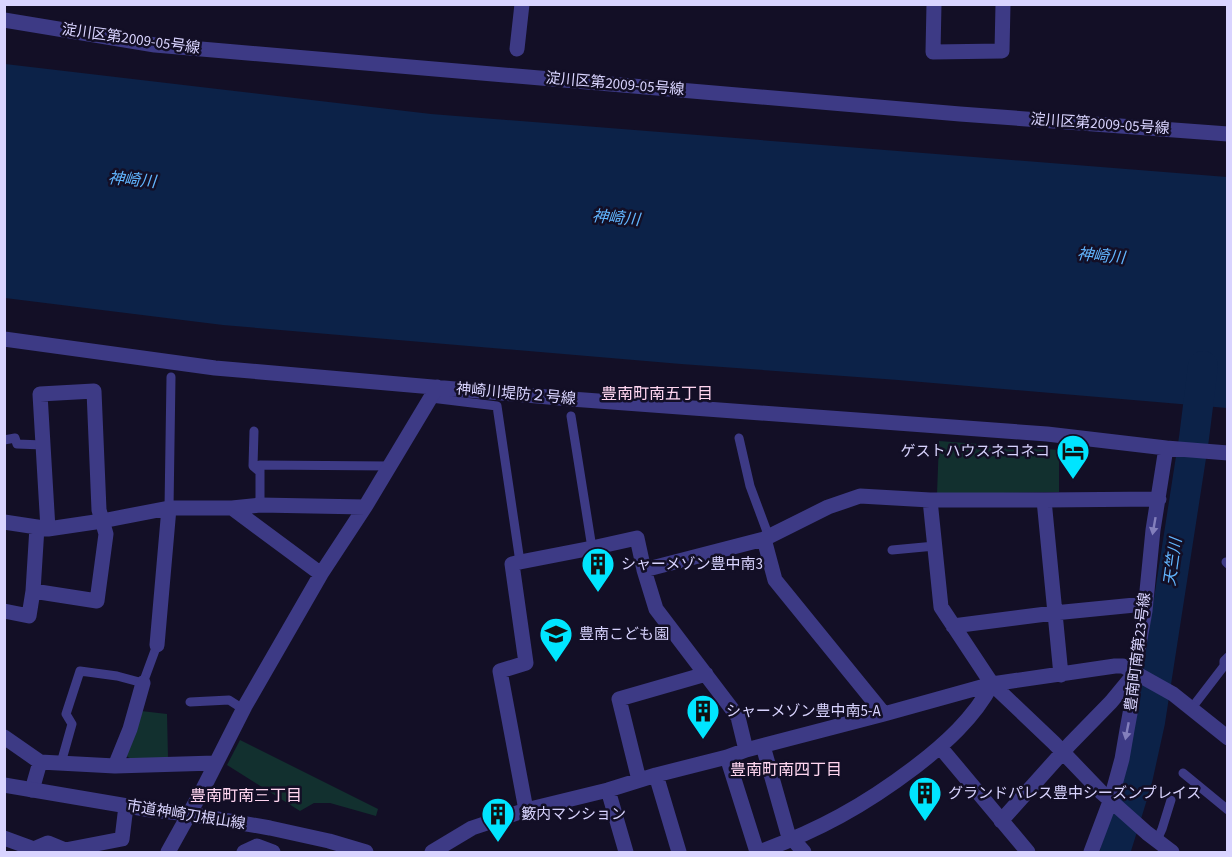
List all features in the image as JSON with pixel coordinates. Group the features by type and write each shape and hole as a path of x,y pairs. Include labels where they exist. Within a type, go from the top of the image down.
{"street":[{"path":"517,49 522,4"},
{"path":"934,4 933,52 1002,51 1003,4"},
{"name":"淀川区第2009-05号線","path":"4,20 155,45 949,113 1227,134"},
{"name":"神崎川堤防２号線","path":"4,339 215,368 434,392 571,399 1047,434 1222,452"},
{"path":"4,611 29,616 42,528 43,445 40,394 94,391 99,510 106,534 97,601 33,591"},
{"path":"168,852 243,709 321,574 365,507 434,392"},
{"name":"豊南町南第23号線","path":"1091,852 1113,801 1126,740 1137,675 1153,530 1169,448"},
{"path":"644,570 766,538 828,507 860,496 930,500 1159,499"},
{"path":"930,500 941,607 953,626 992,684 1102,793 1163,847"},
{"path":"1044,501 1061,675"},
{"path":"4,522 42,528 102,521 169,508 232,508 260,505 365,507"},
{"path":"157,645 169,508"},
{"path":"232,508 321,574"},
{"path":"526,810 500,671 526,663 512,564 637,538 656,609 738,717 746,750"},
{"path":"766,538 775,580 884,714"},
{"path":"953,626 1145,604"},
{"path":"432,852 472,828 526,810 608,790 746,750 992,684 1115,666 1123,666 1173,694 1227,738"},
{"path":"639,780 618,699 706,674"},
{"path":"1001,821 1137,675"},
{"path":"115,766 130,729 143,684"},
{"path":"727,757 758,852 794,840 856,808 892,784 940,747 960,727 985,697 992,684"},
{"path":"4,737 40,762 115,766 216,763"},
{"path":"763,746 788,834 804,852"},
{"path":"940,747 1028,852"},
{"path":"32,790 40,762"},
{"path":"656,775 679,852"},
{"name":"市道神崎刀根山線","path":"4,785 280,830 366,852"},
{"path":"608,790 626,852"},
{"path":"4,838 34,849 48,843 65,850 122,838 126,806"},
{"path":"244,852 256,846 273,852"}],"lane":[{"path":"169,508 171,377"},
{"path":"434,392 497,405 520,562"},
{"path":"571,416 592,548"},
{"path":"254,431 253,466 260,472"},
{"path":"4,440 15,438 17,444 43,445"},
{"path":"739,438 750,486 766,538"},
{"path":"260,505 260,465 390,466"},
{"path":"892,550 934,546"},
{"path":"61,763 72,724 66,714 80,671 117,676 143,684 157,645"},
{"path":"1191,709 1224,666 1227,657"},
{"path":"190,702 229,700 243,709"},
{"path":"1183,773 1227,810"},
{"path":"1163,847 1162,829 1171,800"}],"green space":[{"path":"939,441 1059,450 1059,492 937,494"},
{"path":"141,711 167,714 168,758 135,761 126,756"},
{"path":"240,740 378,809 376,816 330,803 314,803 300,811 227,765"}],"water":[{"name":"神崎川","path":"5,64 431,114 1227,177 1227,408 223,325 5,298"}],"waterway":[{"name":"天竺川","path":"1115,852 1137,781 1150,722 1203,366"}],"place":[{"name":"ゲストハウスネコネコ","path":"1073,480"},
{"name":"シャーメゾン豊中南3","path":"598,593"},
{"name":"豊南こども園","path":"556,663"},
{"name":"シャーメゾン豊中南5-A","path":"703,740"},
{"name":"グランドパレス豊中シーズンプレイス","path":"925,822"},
{"name":"籔内マンション","path":"498,843"}],"district":[{"name":"豊南町南五丁目","path":"657,394"},
{"name":"豊南町南四丁目","path":"786,770"},
{"name":"豊南町南三丁目","path":"246,796"}]}
